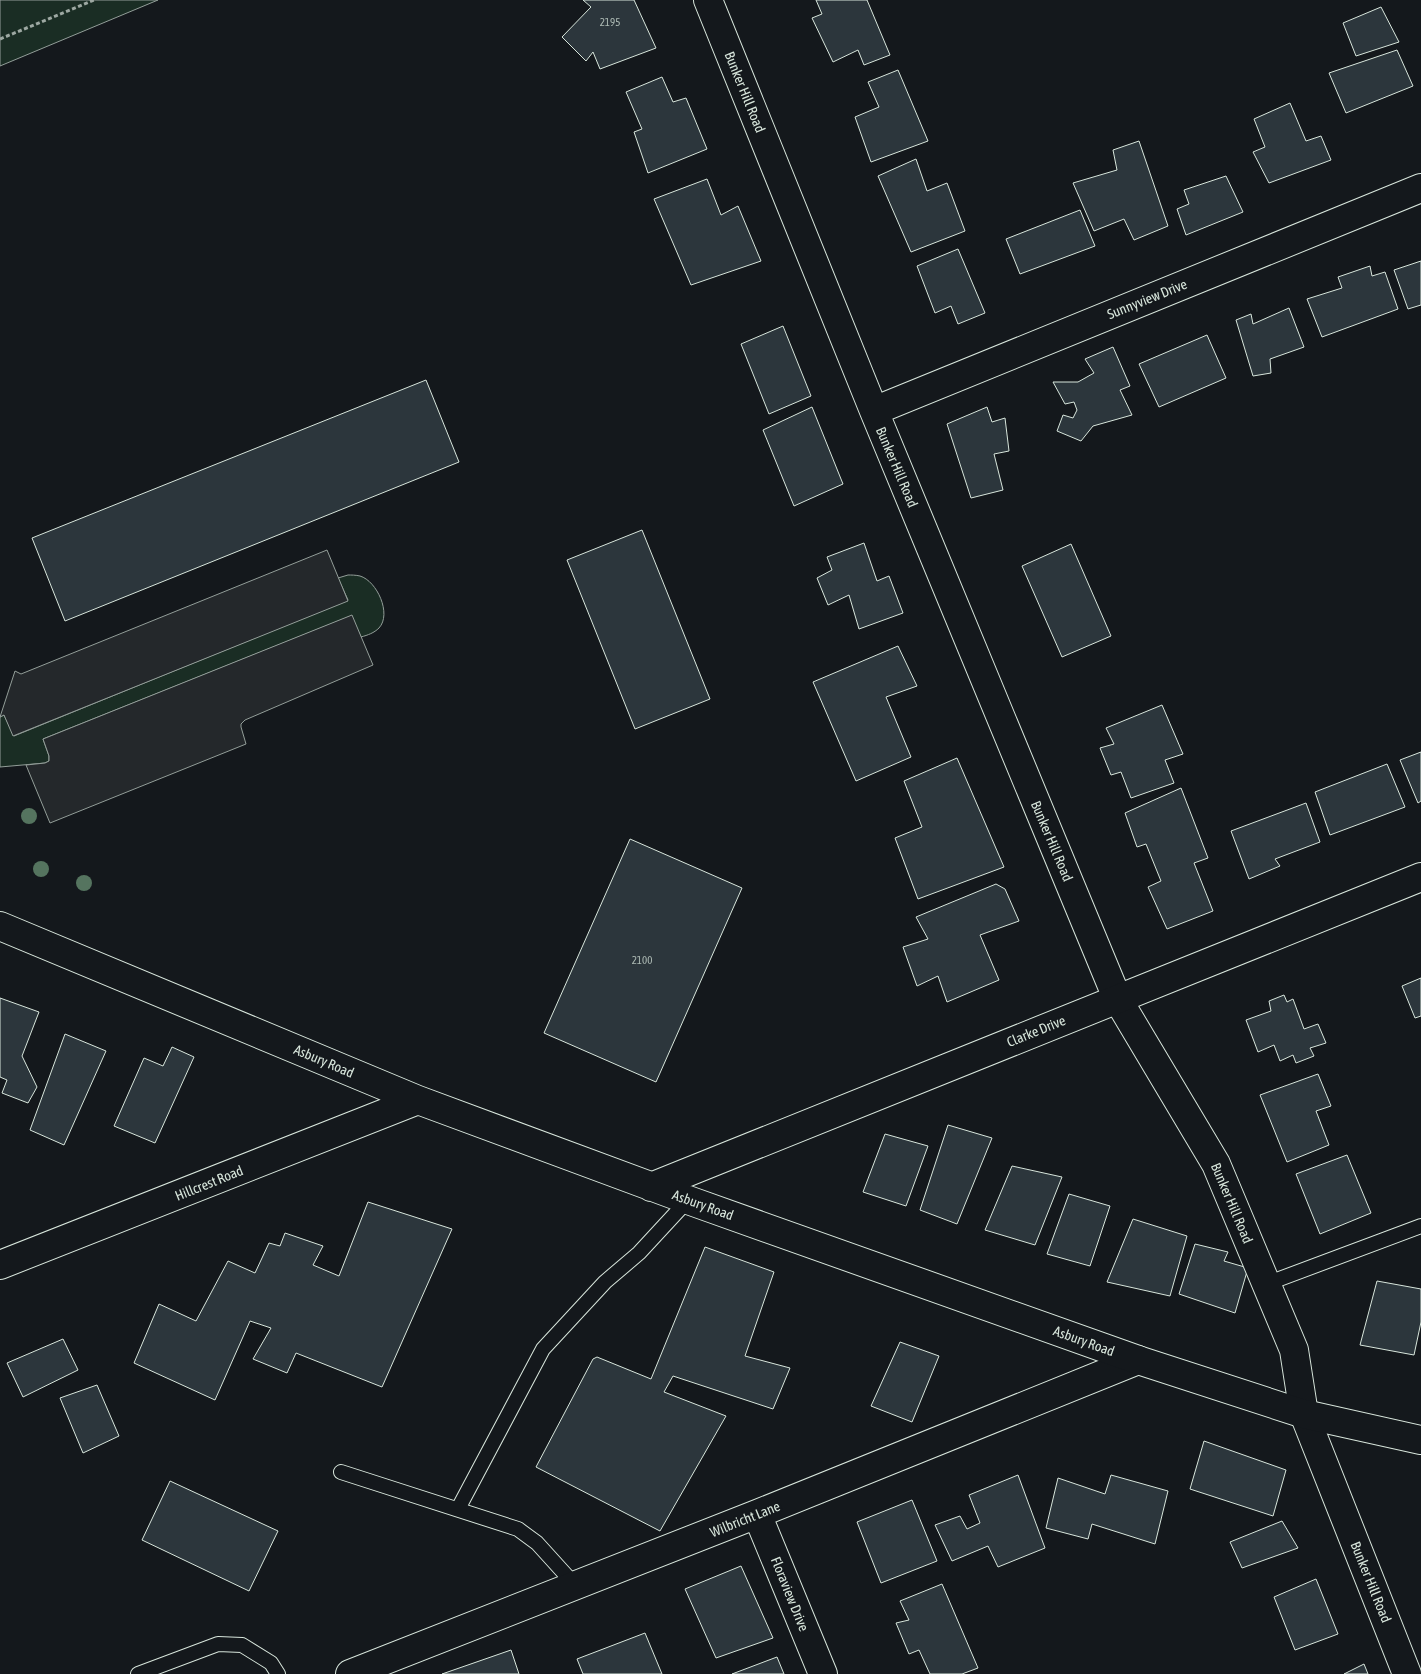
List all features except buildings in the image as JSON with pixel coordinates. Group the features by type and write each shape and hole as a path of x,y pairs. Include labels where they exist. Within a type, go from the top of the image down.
{"street":[{"name":"Bunker Hill Road","path":"708,0 874,411 1117,998 1216,1164 1294,1350 1304,1414 1407,1674"},
{"name":"Sunnyview Drive","path":"874,411 1421,188"},
{"name":"Clarke Drive","path":"651,1187 1117,998 1421,878"},
{"name":"Asbury Road","path":"0,926 418,1100 651,1187 1138,1360 1304,1414 1421,1440"},
{"name":"Hillcrest Road","path":"0,1265 418,1100"},
{"name":"Wilbricht Lane","path":"350,1674 757,1514 1138,1360"},
{"name":"Floraview Drive","path":"757,1514 823,1674"}],"lane":[{"path":"458,1510 543,1349 605,1282 639,1253 688,1200"},
{"path":"1266,1284 1421,1226"},
{"path":"341,1472 518,1529 537,1543 575,1585"},
{"path":"138,1674 218,1644 242,1645 271,1663 278,1674"}],"path":[{"path":"0,39 94,0"}],"green space":[{"path":"0,0 158,0 0,66"},
{"path":"348,575 360,576 366,579 372,584 381,599 384,615 383,622 373,633 361,637 351,616 43,739 49,756 49,761 45,763 0,767 0,717 4,715 14,736 348,600 338,578"}],"shaded area":[{"path":"327,550 348,601 13,736 4,715 0,717 15,671 21,674"},
{"path":"352,615 373,665 245,720 241,727 246,744 50,823 26,765 49,761 43,739"}]}
